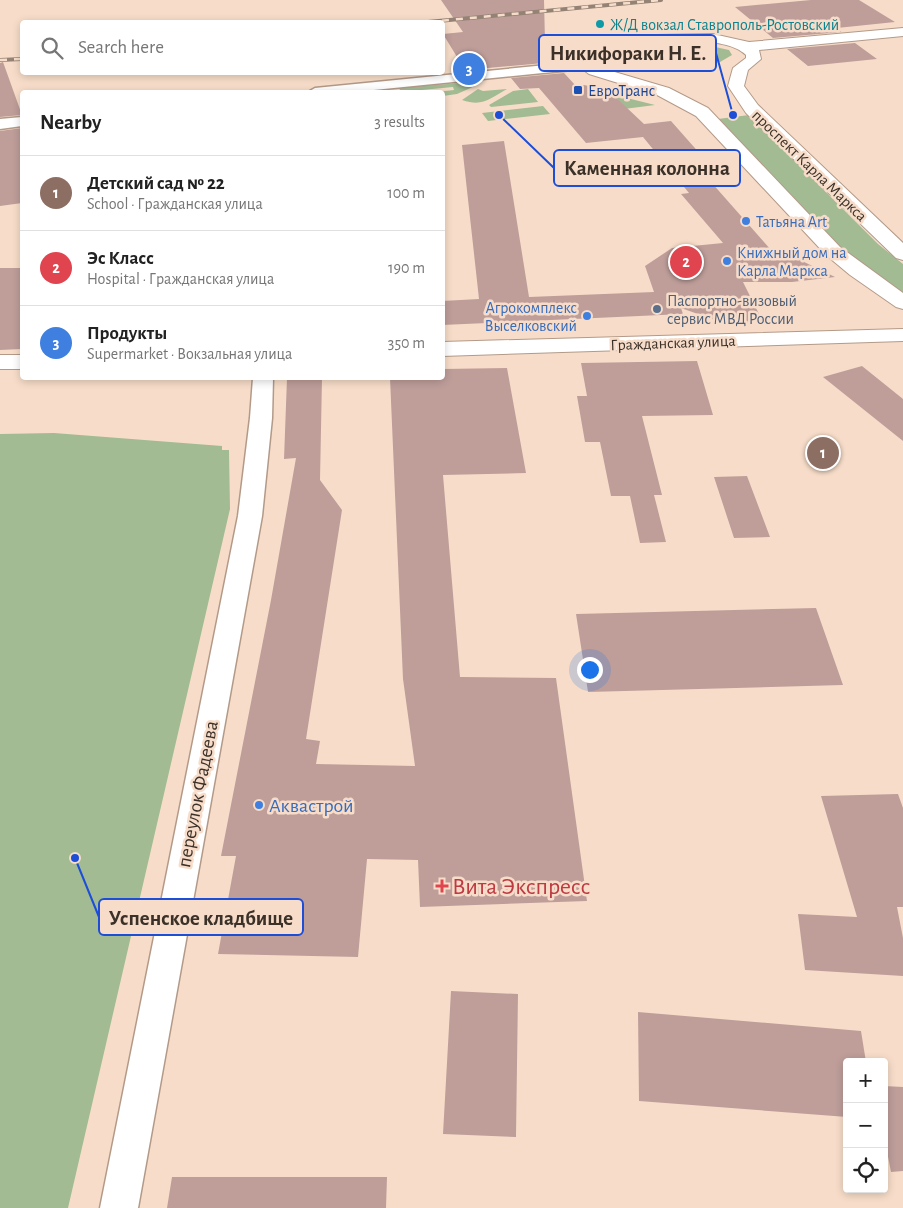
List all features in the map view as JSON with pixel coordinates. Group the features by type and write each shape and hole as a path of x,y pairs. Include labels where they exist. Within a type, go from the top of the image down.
{"main road":[{"path":"587,65 586,59 589,53 610,45 709,38 726,39 747,47 903,32"},
{"name":"проспект Карла Маркса","path":"747,47 754,58 751,64 740,68 736,86 752,109 903,254"},
{"name":"проспект Карла Маркса","path":"587,65 602,73 670,94 702,112 833,251 857,271 903,302"},
{"name":"Гражданская улица","path":"445,349 903,336"},
{"path":"0,362 20,362"}],"street":[{"path":"335,90 587,65"},
{"path":"0,124 20,122"},
{"name":"переулок Фадеева","path":"118,1208 250,516 261,418 263,380"}],"green space":[{"path":"670,45 706,45 729,50 732,55 720,62 694,68 689,64 707,57 705,53 678,49"},
{"path":"646,47 649,52 638,54 630,60 632,62 664,67 667,71 613,68 606,62 613,56"},
{"path":"472,82 475,86 457,94 445,96 445,91 454,90 453,87 422,90 400,90 399,88"},
{"path":"478,89 483,91 507,89 486,101 475,103 462,100"},
{"path":"528,89 538,102 491,107 489,105 513,91"},
{"path":"623,97 655,105 578,115 567,103"},
{"path":"543,106 550,114 488,121 482,113"},
{"path":"749,115 878,244 903,264 903,294 840,248 718,119"},
{"path":"54,433 222,446 222,450 229,450 230,509 68,1208 0,1208 0,434"}],"building":[{"path":"441,0 544,0 545,42 538,43 555,62 465,70 445,37 445,34 463,32"},
{"path":"811,0 859,0 895,22 837,28 841,32 773,38 735,7"},
{"path":"855,43 877,59 808,66 787,49"},
{"path":"3,62 20,109 20,115 0,117 0,63"},
{"path":"564,73 576,86 584,85 608,90 644,124 671,121 724,181 711,182 778,258 798,259 835,277 792,282 743,282 759,314 748,323 726,324 681,308 683,314 445,325 445,301 479,299 462,145 504,141 529,297 654,292 645,266 672,248 723,243 681,194 689,193 643,137 586,143 539,88 520,89 511,78"},
{"path":"20,128 20,203 0,206 0,131"},
{"path":"0,268 20,268 20,349 0,350"},
{"path":"697,361 713,415 642,416 662,495 654,495 666,542 640,543 630,496 611,496 600,442 585,442 577,396 587,396 581,363"},
{"path":"862,366 903,399 903,441 823,377"},
{"path":"507,368 526,473 443,475 460,677 556,678 587,901 420,907 418,860 367,859 358,957 218,954 236,856 221,856 271,600 296,458 284,459 287,380 322,380 320,480 342,510 306,739 320,741 316,764 415,766 403,679 390,380 445,380 445,369"},
{"path":"747,476 770,537 734,538 714,477"},
{"path":"816,608 843,685 588,692 576,614"},
{"path":"898,794 903,808 903,907 897,907 903,938 903,976 805,970 798,914 857,917 821,796"},
{"path":"451,991 518,994 516,1137 443,1134"},
{"path":"638,1012 861,1031 865,1058 843,1058 843,1117 639,1101"},
{"path":"888,1086 903,1087 903,1171 891,1172 888,1157"},
{"path":"172,1177 387,1177 386,1208 167,1208"}],"railway":[{"path":"445,20 661,0"},
{"path":"0,60 20,59"}],"place":[{"name":"Ж/Д вокзал Ставрополь-Ростовский","path":"600,24"},
{"name":"Продукты","path":"469,69"},
{"name":"ЕвроТранс","path":"578,90"},
{"name":"Каменная колонна","path":"499,115"},
{"name":"Никифораки Н. Е.","path":"733,115"},
{"name":"Татьяна Art","path":"746,221"},
{"name":"Книжный дом на Карла Маркса","path":"727,261"},
{"name":"Эс Класс","path":"686,262"},
{"name":"Паспортно-визовый сервис МВД России","path":"657,309"},
{"name":"Агрокомплекс Выселковский","path":"587,316"},
{"name":"Детский сад № 22","path":"823,453"},
{"name":"Аквастрой","path":"259,805"},
{"name":"Успенское кладбище","path":"75,858"},
{"name":"Вита Экспресс","path":"442,886"}]}
